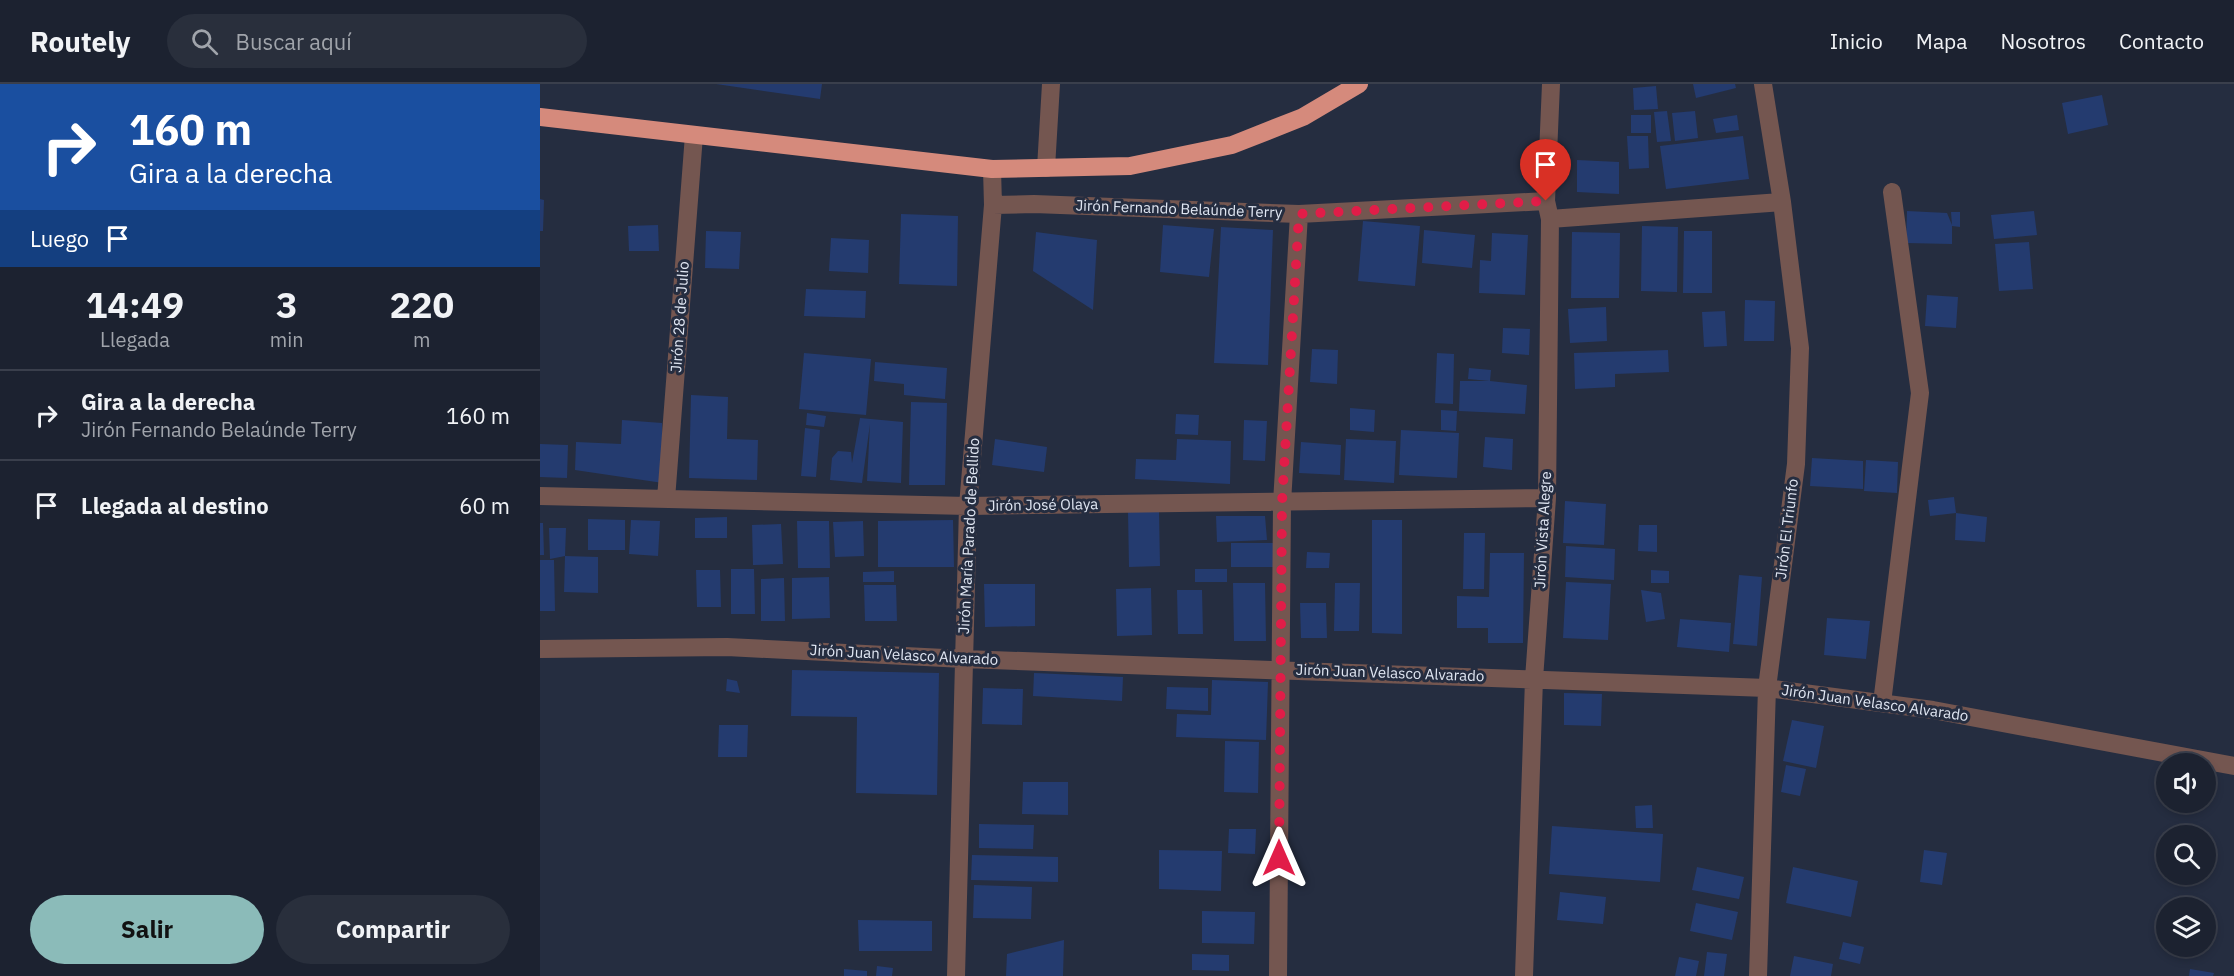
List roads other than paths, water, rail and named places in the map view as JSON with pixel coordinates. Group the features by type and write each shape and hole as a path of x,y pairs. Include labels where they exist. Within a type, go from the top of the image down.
{"highway":[{"path":"540,117 992,169 1130,166 1232,145 1303,117 1359,84"}],"street":[{"path":"1046,168 1051,84"},
{"name":"Jirón Vista Alegre","path":"1524,976 1534,679 1547,498 1551,84"},
{"name":"Jirón El Triunfo","path":"1758,976 1767,688 1796,464 1799,359 1782,202 1763,84"},
{"name":"Jirón 28 de Julio","path":"666,499 694,135"},
{"name":"Jirón María Parado de Bellido","path":"956,976 968,506 993,206 992,169"},
{"path":"1882,703 1920,393 1892,192"},
{"name":"Jirón Fernando Belaúnde Terry","path":"993,206 1034,204 1299,214 1548,210 1782,202"},
{"path":"1278,976 1282,503 1299,214"},
{"name":"Jirón José Olaya","path":"540,496 968,506 1547,498"},
{"name":"Jirón Juan Velasco Alvarado","path":"540,649 727,647 964,659 1280,668 1767,688 1882,703 2234,766"}]}
